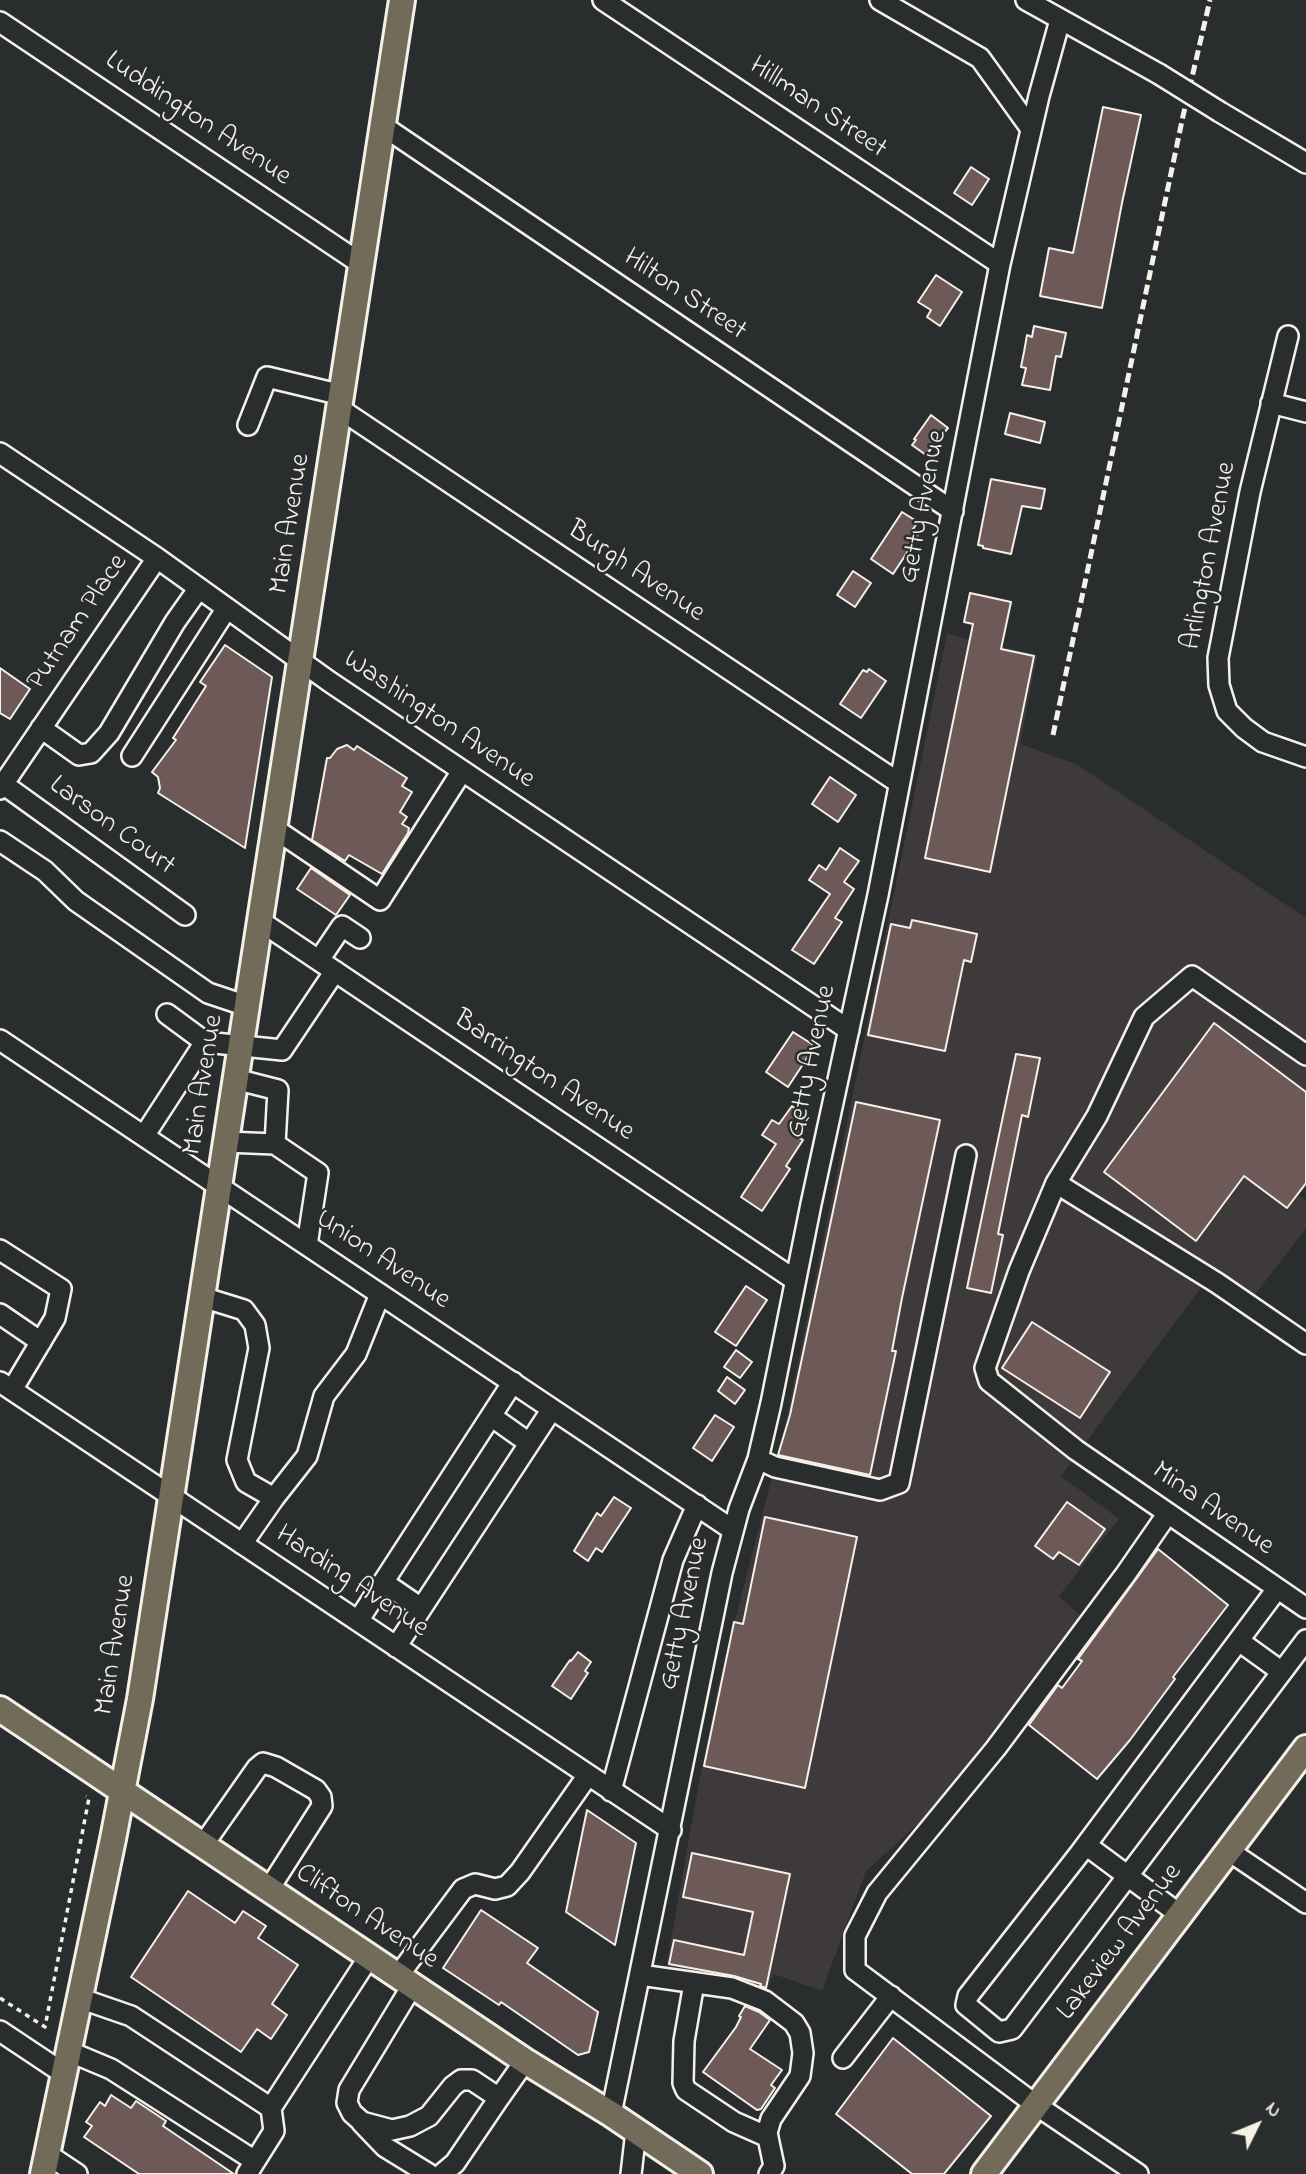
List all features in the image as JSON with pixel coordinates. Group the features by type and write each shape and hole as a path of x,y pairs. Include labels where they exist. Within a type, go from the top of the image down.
{"main road":[{"name":"Main Avenue","path":"45,2164 140,1699 402,0"},
{"name":"Clifton Avenue","path":"0,1709 525,2061 611,2114 700,2174"},
{"name":"Lakeview Avenue","path":"984,2174 1306,1748"}],"street":[{"name":"Hillman Street","path":"603,0 1000,264"},
{"path":"880,0 980,58 1031,129"},
{"path":"1026,0 1159,74 1306,163"},
{"name":"Getty Avenue","path":"611,2114 722,1573 733,1530 758,1459 900,783 1000,264 1059,20"},
{"name":"Luddington Avenue","path":"0,22 363,265"},
{"name":"Hilton Street","path":"383,127 953,511"},
{"name":"Arlington Avenue","path":"1288,336 1250,492 1221,634 1219,685 1227,711 1244,728 1263,742 1306,757"},
{"path":"248,425 267,377 341,402"},
{"name":"Burgh Avenue","path":"341,402 900,783"},
{"path":"1271,403 1306,412"},
{"name":"Washington Avenue","path":"0,453 157,558 461,771 849,1030"},
{"name":"Putnam Place","path":"2,787 157,558"},
{"path":"41,728 79,755 91,752 109,733 175,622 199,588"},
{"path":"132,756 227,608"},
{"path":"275,828 380,900 461,771"},
{"name":"Larson Court","path":"2,787 185,915"},
{"path":"0,841 45,871 76,901 208,993 247,1006"},
{"name":"Barrington Avenue","path":"260,921 795,1280"},
{"path":"167,1014 205,1042 282,1050 327,966 342,926 360,938"},
{"name":"Mina Avenue","path":"1306,1055 1192,976 1144,1017 1097,1116 1056,1183 985,1368 989,1381 1087,1457 1306,1608"},
{"name":"Union Avenue","path":"0,1040 733,1530"},
{"path":"144,1136 205,1042"},
{"path":"236,1079 278,1090 275,1144"},
{"path":"226,1142 275,1144 318,1174 307,1245"},
{"path":"758,1459 775,1467 880,1489 900,1483 966,1155"},
{"path":"1056,1183 1217,1283 1306,1344"},
{"path":"0,1250 61,1289 55,1318 41,1342 6,1386"},
{"path":"242,1544 307,1456 324,1396 356,1354 380,1294"},
{"path":"202,1297 244,1310 255,1325 258,1348 237,1460 246,1482 274,1498"},
{"path":"0,1314 41,1342"},
{"path":"358,1621 513,1382"},
{"name":"Harding Avenue","path":"6,1386 670,1830"},
{"path":"396,1647 552,1409"},
{"path":"491,1416 530,1443"},
{"path":"611,1791 673,1560 697,1505"},
{"path":"1138,2174 1036,2105 855,1970 855,1936 877,1893 996,1748 1168,1513"},
{"path":"383,1582 421,1608"},
{"path":"1277,1589 1086,1845 968,1996 966,2006 999,2032 1012,2029 1306,1640"},
{"path":"1240,1641 1282,1672"},
{"path":"203,1845 263,1763 276,1767 316,1790 321,1797 322,1806 269,1889"},
{"path":"429,2174 385,2147 352,2112 347,2103 349,2090 405,1981 463,1889 475,1884 495,1889 507,1886 520,1872 588,1775"},
{"path":"1086,1845 1179,1914"},
{"path":"1229,1851 1306,1903"},
{"path":"0,2031 66,2062 111,2069 251,2168 274,2131 271,2108 369,1957"},
{"path":"640,1975 732,1988 765,2001 794,2023 800,2033 803,2053 800,2076 771,2119 767,2133 774,2166 769,2174"},
{"path":"694,1983 684,2041 683,2083 686,2090 734,2122 768,2137"},
{"path":"843,2058 891,1996"},
{"path":"79,1998 131,2016 271,2108"},
{"path":"442,2174 454,2163 525,2061"},
{"path":"362,2122 392,2130 410,2126 429,2116 461,2080 472,2080 499,2098"},
{"path":"631,2174 636,2131"},
{"path":"45,2164 77,2174"}],"path":[{"path":"0,1998 45,2027 89,1798 79,1791"}],"shaded area":[{"path":"947,634 1037,655 1020,744 1076,764 1306,918 1306,1186 1299,1195 1306,1201 1306,1228 1253,1297 1214,1270 1061,1476 1119,1519 1059,1596 1084,1619 959,1787 866,1871 822,1991 774,1974 767,1989 666,1968 721,1674 784,1431"}],"building":[{"path":"1103,107 1141,115 1102,308 1040,296 1049,248 1073,253"},
{"path":"971,167 989,179 972,205 954,193"},
{"path":"936,275 962,292 940,326 927,317 931,310 918,302"},
{"path":"1034,326 1066,333 1061,357 1056,356 1050,390 1022,385 1026,368 1021,367 1027,335 1032,337"},
{"path":"1010,413 1045,422 1040,443 1005,434"},
{"path":"931,415 948,428 926,455 912,445"},
{"path":"991,479 1045,489 1041,509 1022,506 1011,554 978,545"},
{"path":"902,512 918,522 911,532 918,536 893,574 871,559"},
{"path":"853,571 871,583 855,607 837,595"},
{"path":"970,593 1011,602 1001,649 1034,656 990,872 925,858 973,624 964,622"},
{"path":"225,645 272,677 245,848 158,793 158,777 152,772 176,740 173,738 206,686 200,682"},
{"path":"0,668 30,689 10,719 0,713"},
{"path":"869,669 886,681 861,718 840,704 863,670 867,672"},
{"path":"347,745 354,750 357,746 407,778 402,786 412,792 400,812 407,817 402,824 409,828 408,833 382,874 349,855 345,861 312,840 327,758"},
{"path":"830,777 856,795 838,822 812,804"},
{"path":"840,848 859,861 844,882 854,889 835,918 842,922 814,964 792,950 830,894 809,880 819,865 826,870"},
{"path":"311,868 350,895 336,915 297,889"},
{"path":"912,920 977,934 971,962 964,960 945,1051 868,1035 891,924 910,928"},
{"path":"1214,1023 1306,1092 1306,1183 1287,1208 1244,1176 1196,1241 1104,1172"},
{"path":"793,1032 815,1046 788,1087 766,1072"},
{"path":"1016,1054 1040,1058 1028,1117 1022,1115 998,1234 1003,1235 991,1293 967,1288"},
{"path":"856,1102 940,1120 902,1298 892,1351 896,1351 870,1475 778,1455 790,1415"},
{"path":"792,1106 808,1118 795,1135 803,1140 786,1166 790,1169 762,1211 741,1197 776,1144 762,1135 772,1120 779,1124"},
{"path":"746,1286 767,1300 736,1346 715,1332"},
{"path":"1032,1322 1110,1372 1080,1418 1002,1368"},
{"path":"736,1350 752,1362 740,1378 724,1367"},
{"path":"727,1377 745,1390 735,1404 718,1391"},
{"path":"715,1415 734,1427 712,1461 693,1448"},
{"path":"614,1497 631,1508 602,1552 596,1548 588,1561 574,1551 597,1513 601,1516"},
{"path":"1067,1502 1105,1529 1079,1565 1059,1552 1053,1559 1035,1546"},
{"path":"765,1517 857,1537 805,1788 704,1766 734,1622 743,1624"},
{"path":"1158,1549 1228,1605 1173,1677 1175,1679 1130,1740 1097,1779 1029,1725 1058,1685 1062,1688 1082,1661 1078,1659"},
{"path":"578,1652 591,1662 585,1671 588,1673 571,1699 552,1686"},
{"path":"587,1810 636,1843 615,1945 566,1912"},
{"path":"692,1853 790,1874 766,1988 734,1976 669,1964 674,1940 744,1955 753,1912 683,1897"},
{"path":"188,1891 235,1923 243,1911 266,1926 258,1938 298,1965 272,2004 287,2015 271,2039 257,2029 241,2052 131,1977"},
{"path":"481,1910 538,1948 527,1963 598,2012 589,2052 578,2055 501,2002 499,2005 443,1968"},
{"path":"745,2006 770,2020 750,2049 782,2070 771,2085 775,2088 761,2109 757,2110 703,2072 736,2027"},
{"path":"893,2038 991,2116 944,2174 912,2174 836,2114"},
{"path":"111,2095 131,2108 136,2101 166,2121 163,2126 234,2174 139,2174 84,2137 92,2126 86,2122 100,2102 105,2106"}],"railway":[{"path":"1053,735 1183,116 1210,0"}]}
